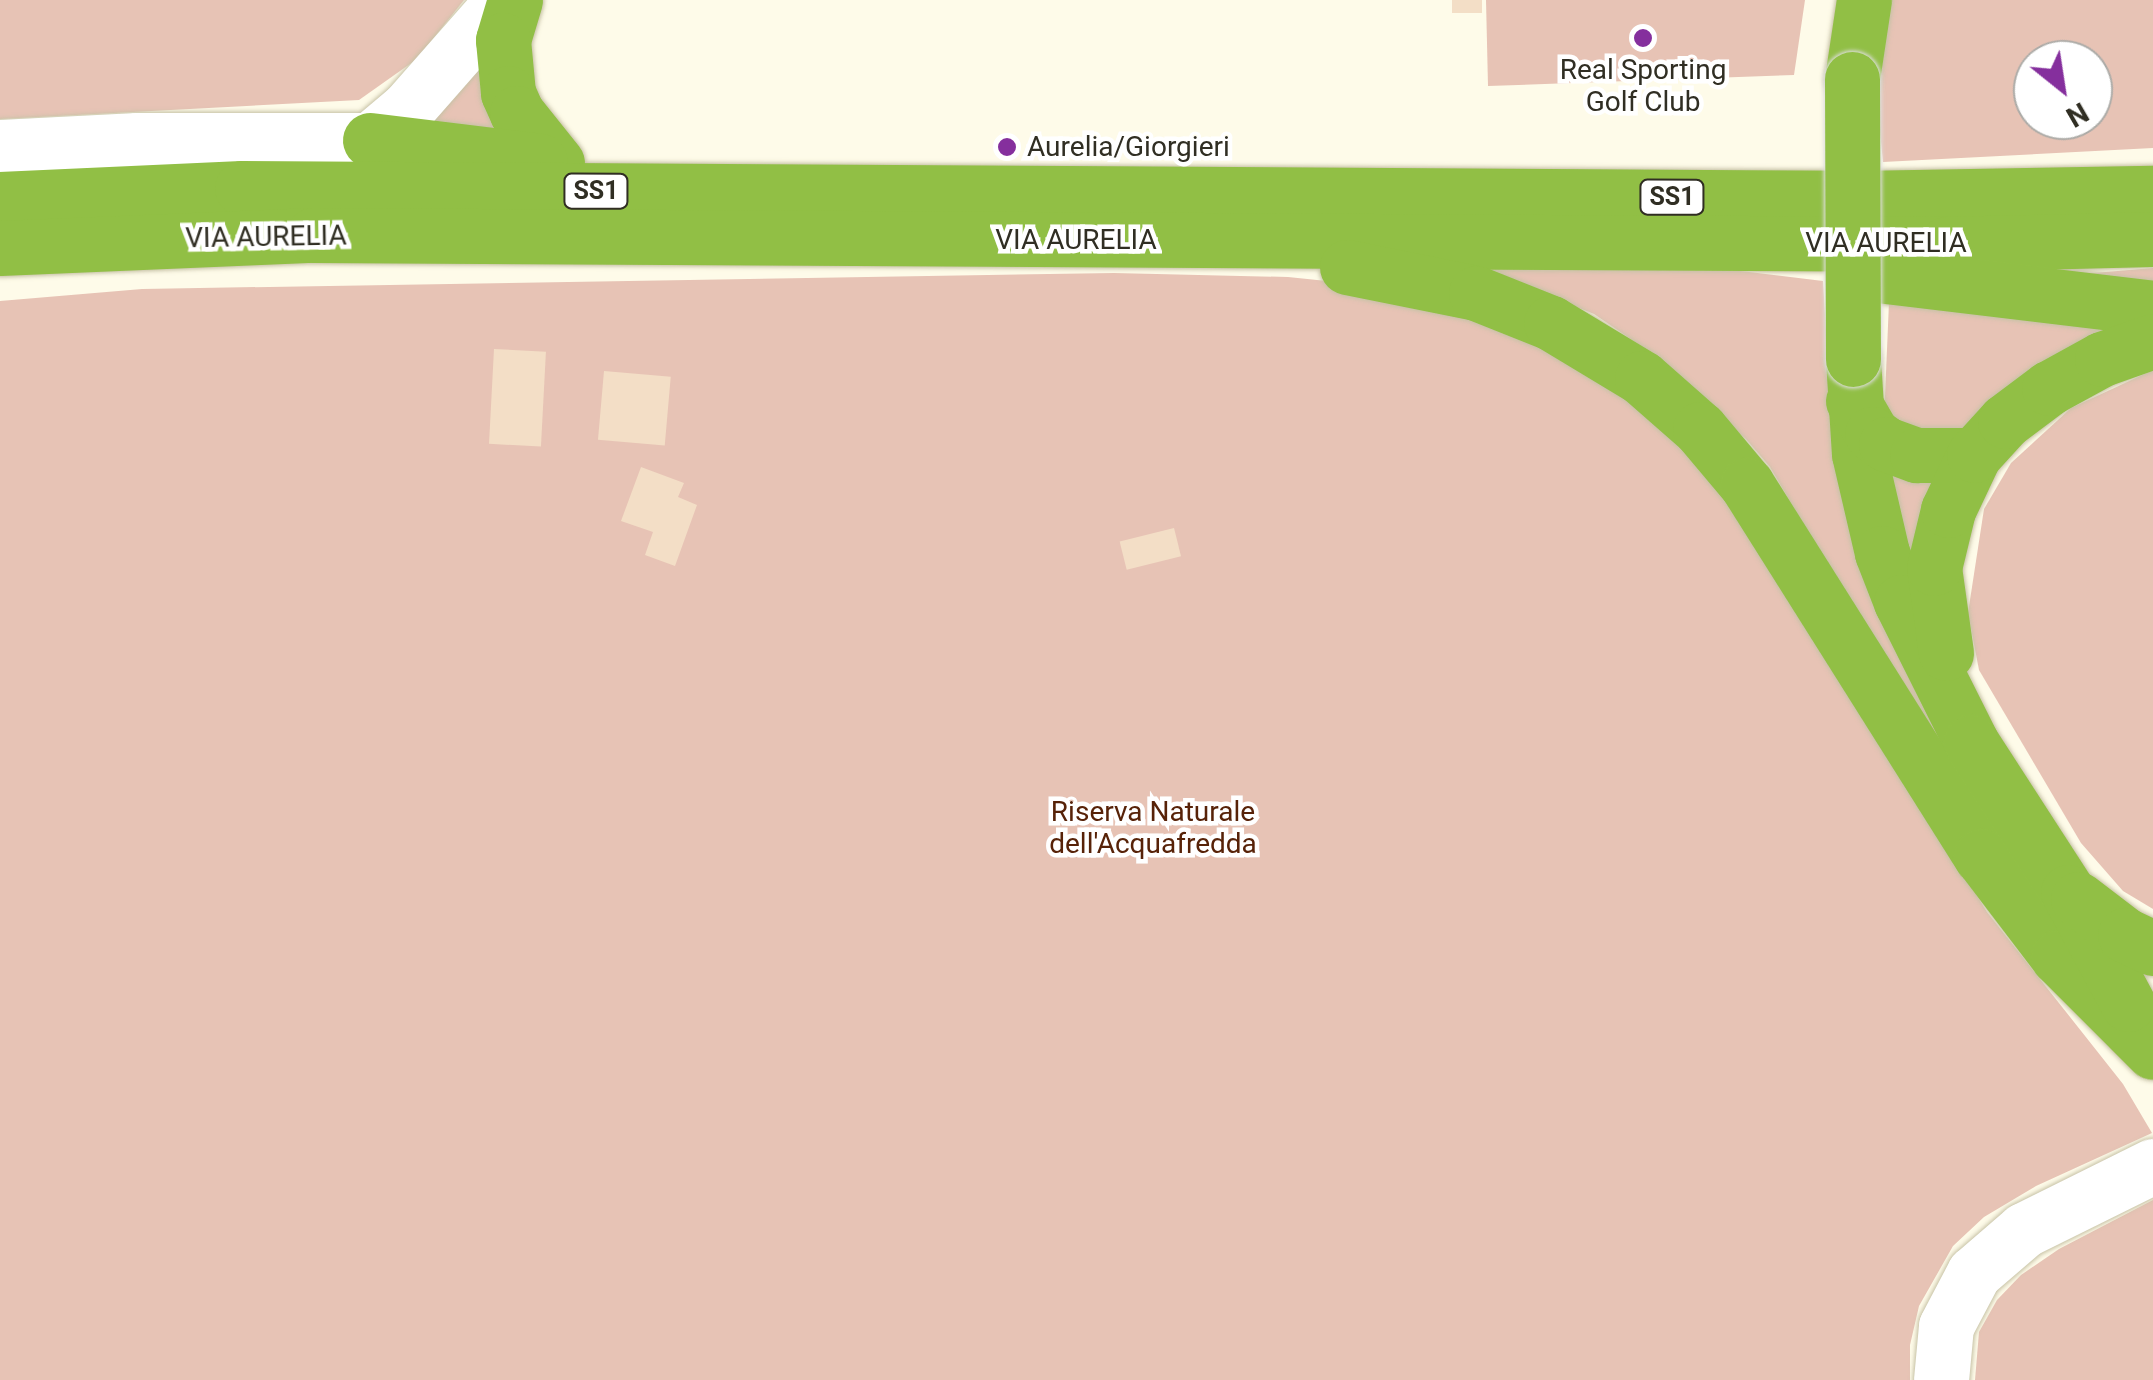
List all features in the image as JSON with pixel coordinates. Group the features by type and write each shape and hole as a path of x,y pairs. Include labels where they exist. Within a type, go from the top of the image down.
{"highway":[{"path":"515,0 503,40 508,93 517,113 557,163"},
{"path":"1864,0 1852,79 1853,380 1859,454 1882,553 1908,617 1971,742 2068,892 2153,1052"},
{"path":"370,140 557,163 985,171 1192,195"},
{"name":"VIA AURELIA","path":"0,200 242,188 1858,198 2153,193"},
{"name":"VIA AURELIA","path":"0,248 313,234 1648,242 2153,239"},
{"path":"0,286 78,278 365,267 546,238"},
{"path":"990,240 1324,264 1420,280 1527,312 1586,342 1642,378 1700,429 1748,485 1981,856 2058,957 2153,1052"},
{"path":"1648,242 1778,264 2153,308"},
{"path":"1971,742 1943,642 1934,568 1948,510 1974,455 2005,421 2048,388 2102,358 2153,341"},
{"path":"1853,380 1872,434 1886,444 1917,455 1974,455"},
{"path":"2068,892 2125,935 2153,948"}],"street":[{"path":"0,147 137,140 370,140 408,108 504,0"},
{"path":"1942,1380 1946,1326 1974,1273 2024,1230 2153,1166"}],"green space":[{"path":"0,0 464,0 417,59 359,100 0,119"},
{"name":"Real Sporting Golf Club","path":"1486,0 1805,0 1794,75 1488,86"},
{"path":"1889,0 2153,0 2153,148 1883,162 1876,92"},
{"path":"479,53 481,94 504,136 403,131"},
{"path":"1480,268 1716,268 1823,281 1833,447 1884,626 1938,739 1932,743 1770,467 1746,439 1641,346 1594,314"},
{"path":"2153,268 2153,284 2070,275"},
{"name":"Riserva Naturale dell'Acquafredda","path":"1114,273 1288,277 1346,283 1454,305 1631,393 1734,502 1987,912 2123,1084 2152,1133 2036,1186 1984,1217 1953,1246 1919,1306 1910,1345 1910,1380 0,1380 0,301 142,289"},
{"path":"1889,302 2114,328 1949,437 1884,420"},
{"path":"2153,370 2153,909 2123,891 2081,843 1979,670 1968,613 1984,509 2011,463 2071,408"},
{"path":"1889,464 1943,476 1909,553"},
{"path":"2153,1200 2153,1380 1975,1380 1979,1332 1997,1300 2021,1275 2059,1249"}],"building":[{"path":"1452,0 1482,0 1482,13 1452,13"},
{"path":"494,349 546,352 541,447 489,444"},
{"path":"604,371 671,377 665,446 598,440"},
{"path":"641,467 684,483 678,497 697,505 675,566 645,555 653,532 621,521"},
{"path":"1174,528 1181,556 1127,570 1120,542"}],"place":[{"name":"Real Sporting Golf Club","path":"1643,38"},
{"name":"Aurelia/Giorgieri","path":"1007,147"}]}
